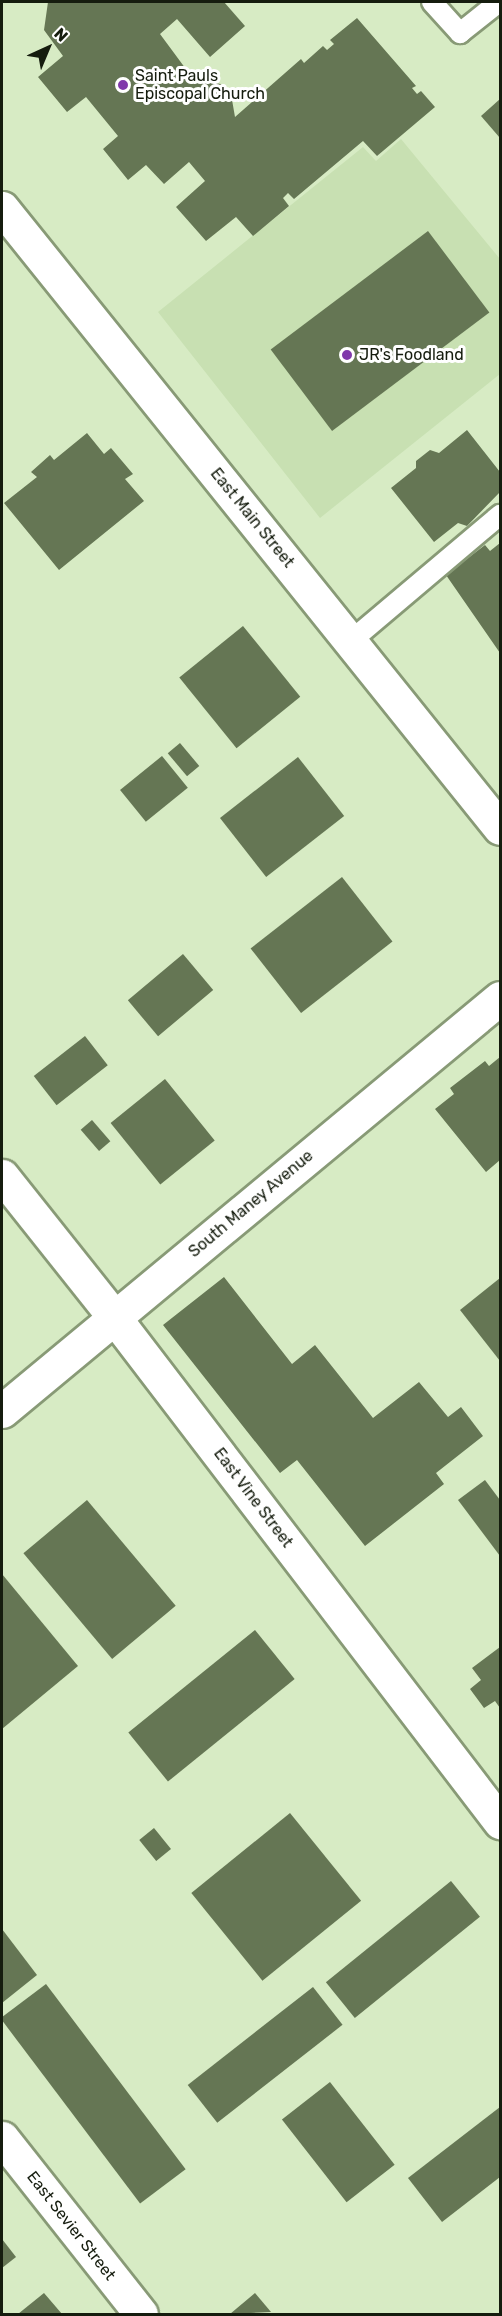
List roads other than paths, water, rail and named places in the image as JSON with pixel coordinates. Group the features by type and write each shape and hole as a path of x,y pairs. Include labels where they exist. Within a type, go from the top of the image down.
{"street":[{"name":"East Main Street","path":"2,208 501,828"},
{"name":"South Maney Avenue","path":"2,1411 501,998"},
{"name":"East Vine Street","path":"2,1176 114,1317 501,1822"},
{"name":"East Sevier Street","path":"2,2138 141,2314"}],"lane":[{"path":"432,2 460,33 500,2"},
{"path":"352,640 501,515"}],"place":[{"name":"Saint Pauls Episcopal Church","path":"123,85"},
{"name":"JR's Foodland","path":"347,355"}]}
